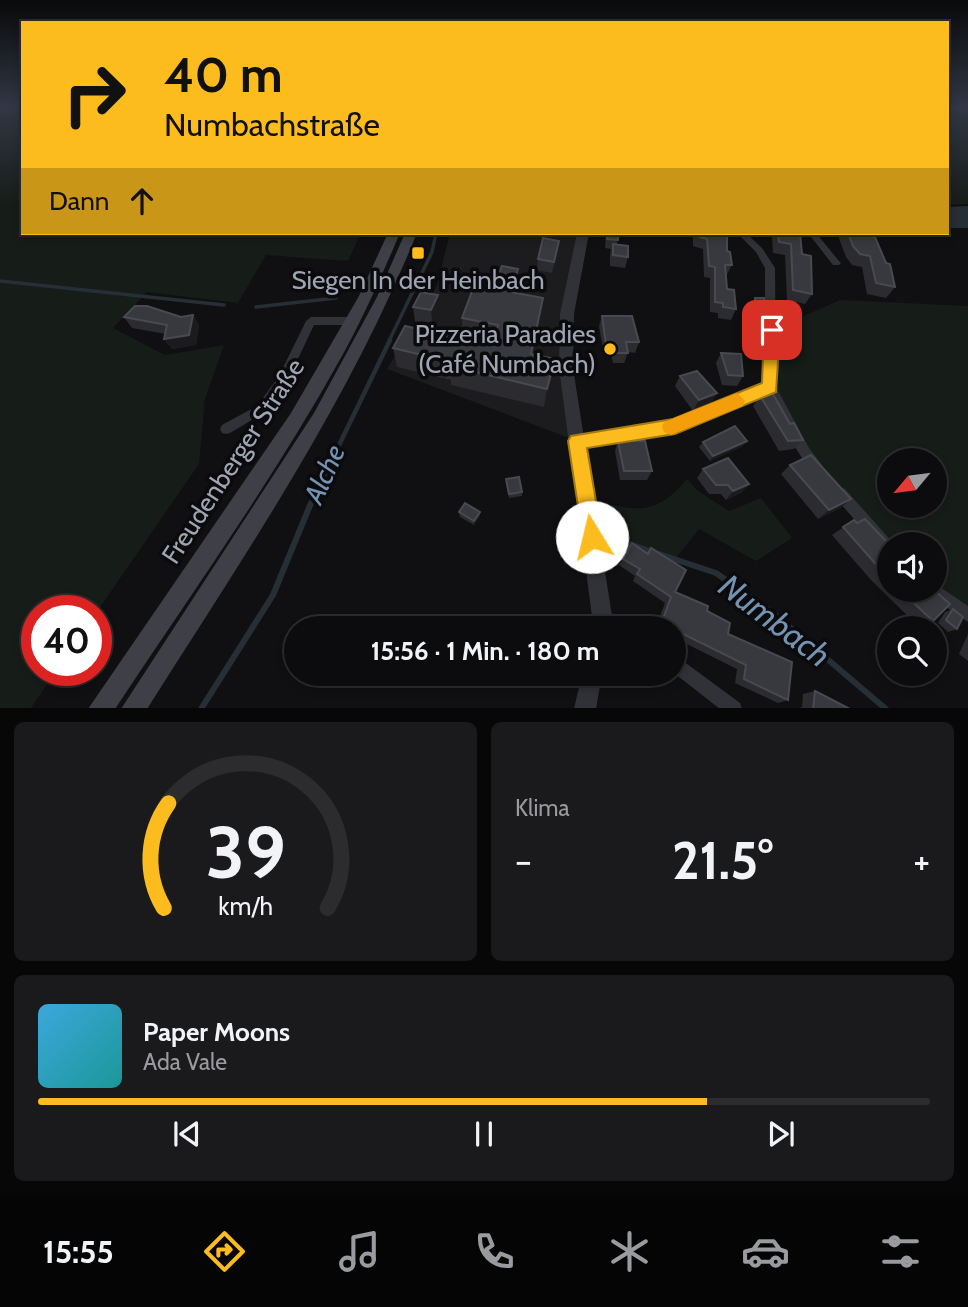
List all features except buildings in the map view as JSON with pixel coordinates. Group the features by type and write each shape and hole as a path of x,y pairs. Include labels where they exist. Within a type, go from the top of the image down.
{"main road":[{"name":"Freudenberger Straße","path":"101,708 250,489 352,321 393,235"},
{"name":"Freudenberger Straße","path":"134,708 269,500 339,385 410,235"}],"street":[{"path":"583,235 565,334 566,368 600,616"},
{"path":"743,235 759,250 769,268 770,387 805,452 821,472"},
{"path":"814,235 836,263"},
{"path":"226,429 261,409 283,379 311,321 352,321"},
{"path":"577,441 686,422 770,387"},
{"path":"830,481 877,535"},
{"path":"947,599 968,614"},
{"path":"686,672 733,708"},
{"path":"585,708 590,686"}],"shaded area":[{"path":"0,140 21,140 21,235 360,235 348,261 266,255 238,303 147,292 113,328 165,355 224,345 205,399 199,464 108,595 21,595 21,686 46,686 31,708 0,708"},
{"path":"949,140 968,140 968,204 949,205"},
{"path":"968,206 968,228 949,228 949,207"},
{"path":"450,235 583,235 567,314 577,441 387,369 437,286"},
{"path":"840,300 968,306 968,615 947,600 947,532 878,532 805,452 770,387 772,330"},
{"path":"687,479 698,491 729,511 761,498 792,538 756,561 699,529 676,558 614,539 592,537 586,499 629,508 652,506 675,492"}],"waterway":[{"name":"Alche","path":"389,341 432,252 436,235"},
{"path":"0,281 224,305"},
{"path":"256,307 336,298"},
{"name":"Alche","path":"310,505 390,340"},
{"name":"Alche","path":"202,708 273,595 311,503"},
{"name":"Numbach","path":"614,539 716,573 772,612 885,708"}],"slow traffic":[{"path":"671,427 737,401"}],"place":[{"name":"Siegen In der Heinbach","path":"418,253"},
{"name":"Pizzeria Paradies (Café Numbach)","path":"610,349"}],"route":[{"path":"592,537 577,441 675,426 770,387 772,330"}]}
